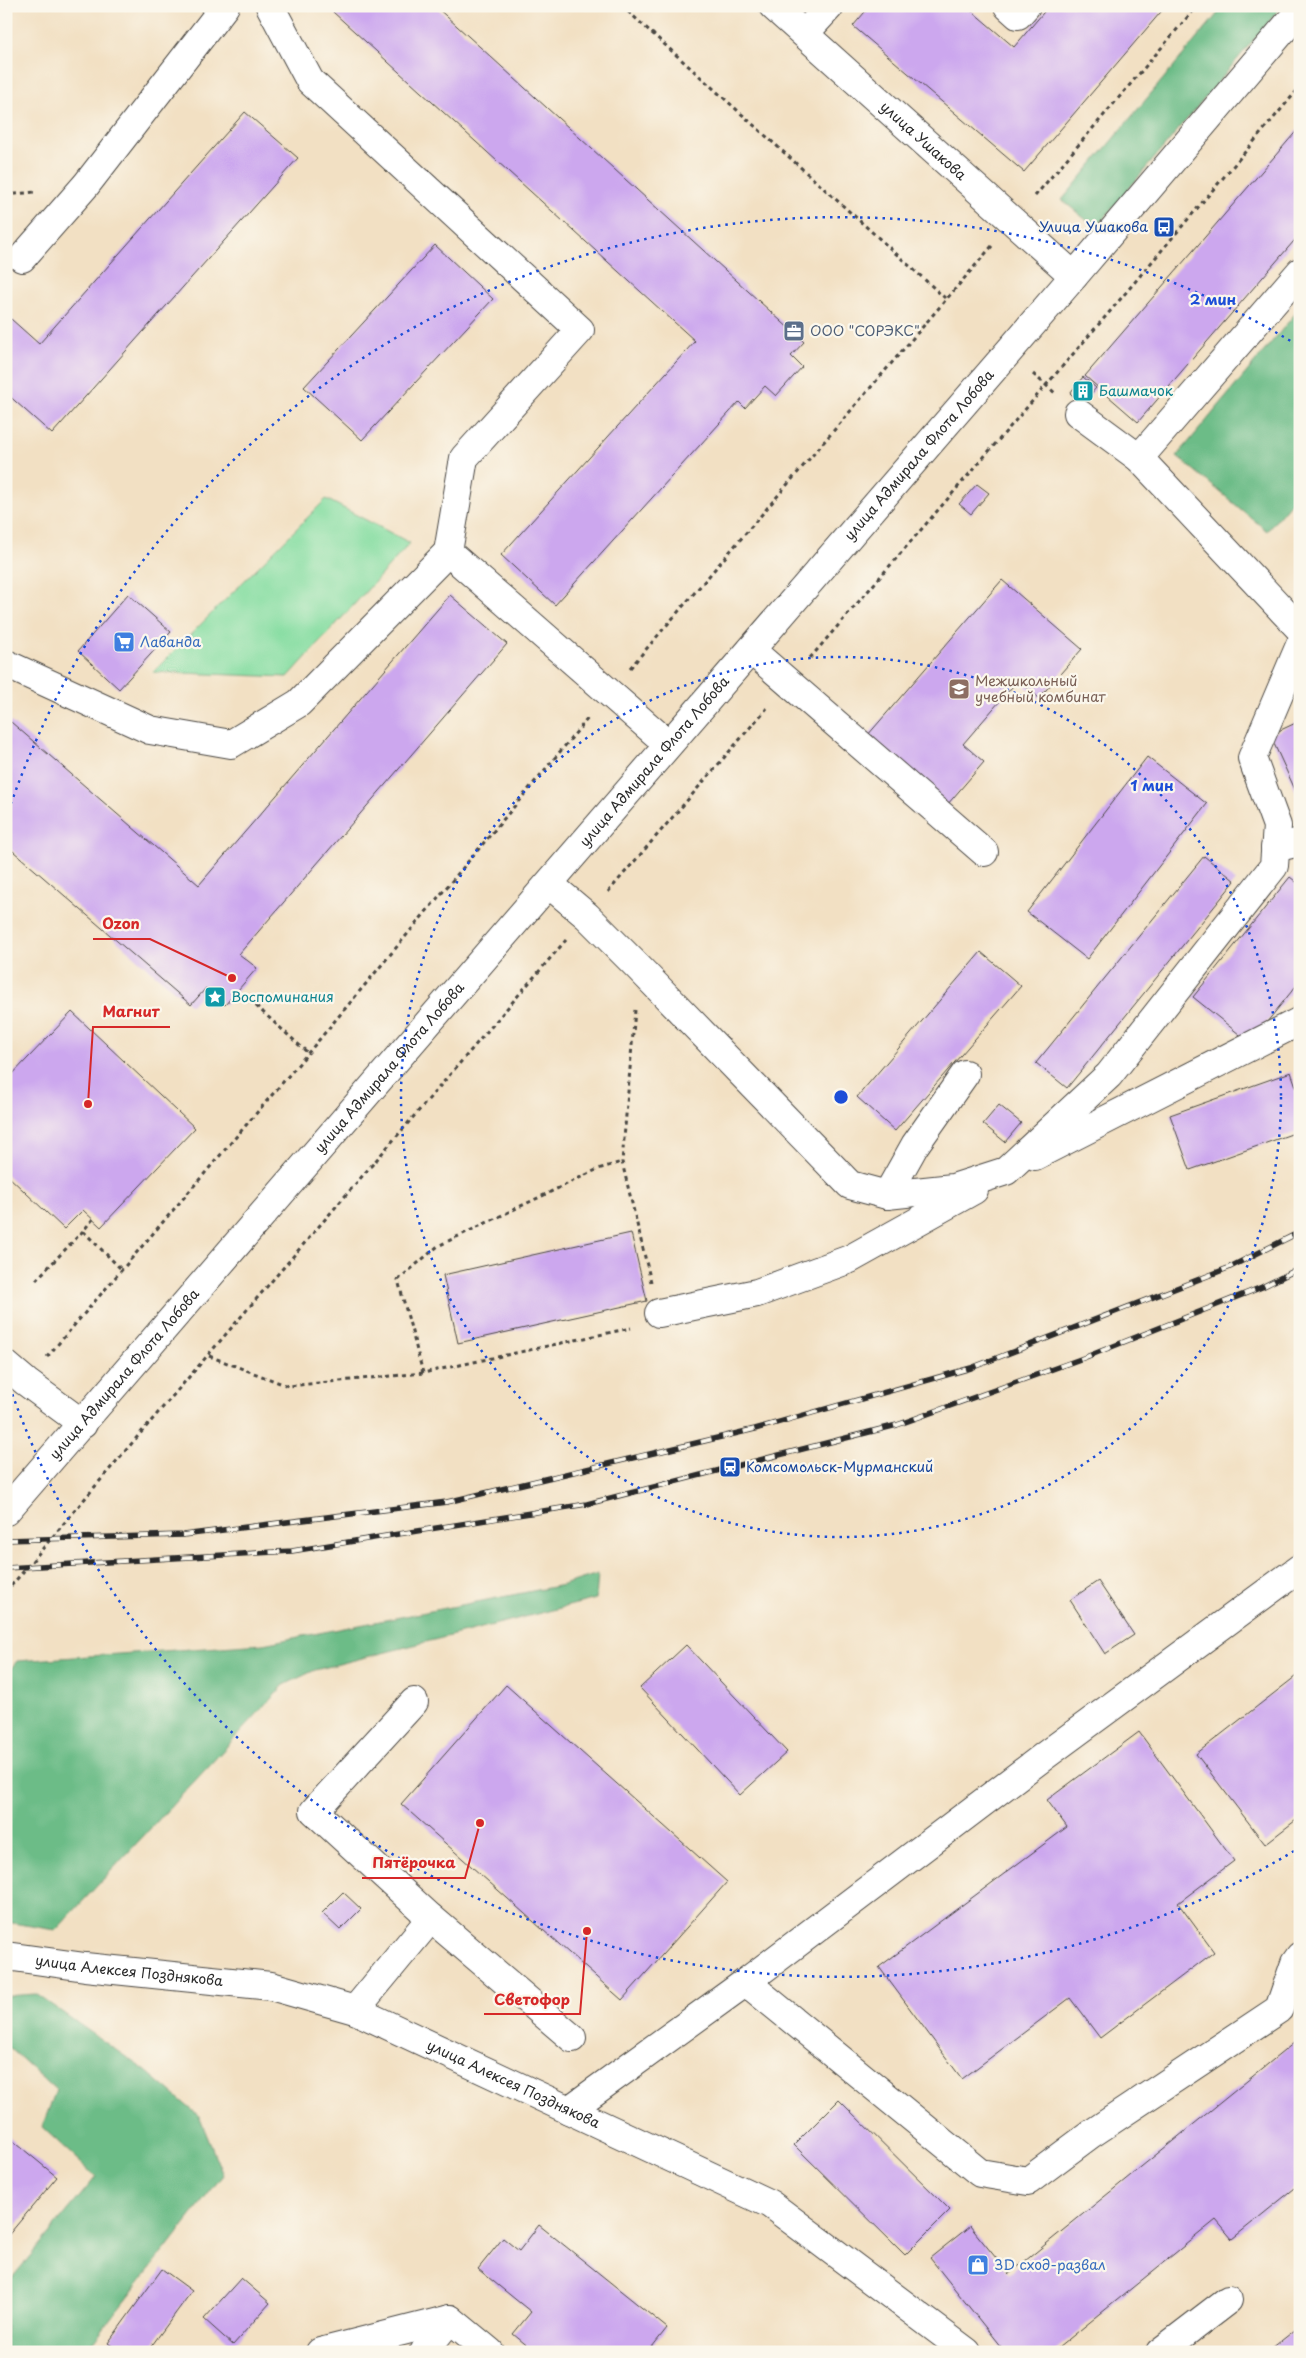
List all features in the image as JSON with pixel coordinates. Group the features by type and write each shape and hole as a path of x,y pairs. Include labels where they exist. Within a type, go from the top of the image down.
{"street":[{"path":"22,258 86,185 225,6"},
{"path":"6,664 150,730 231,744 300,703 448,552 464,458 580,330 310,81 270,6"},
{"name":"улица Ушакова","path":"773,6 1074,276"},
{"path":"805,33 830,6"},
{"path":"1008,6 1018,16 1026,6"},
{"name":"улица Адмирала Флота Лобова","path":"6,1511 668,744 1296,22"},
{"path":"1139,458 1300,272"},
{"path":"1078,413 1139,458 1300,629"},
{"path":"448,552 668,744"},
{"path":"549,884 587,916 638,967 850,1186 887,1195 953,1188 1006,1171 1108,1075 1274,866 1291,848 1277,826 1252,758 1300,645"},
{"path":"751,650 984,852"},
{"path":"658,1313 757,1293 850,1259 1006,1171 1300,1021"},
{"path":"887,1195 915,1145 965,1074"},
{"path":"6,1365 83,1424"},
{"path":"568,2110 746,1982 1035,1763 1300,1568"},
{"path":"414,1702 314,1811 431,1918 572,2038"},
{"path":"355,2010 431,1918"},
{"name":"улица Алексея Позднякова","path":"6,1956 85,1967 271,1986 355,2010 770,2204 967,2352"},
{"path":"746,1982 980,2173 1028,2181 1090,2134 1279,2009 1295,1963 1300,1956"},
{"path":"1160,2352 1228,2300"},
{"path":"320,2352 450,2319"},
{"path":"424,2352 450,2319"},
{"path":"450,2319 490,2352"}],"path":[{"path":"622,6 946,298"},
{"path":"6,1592 120,1457 1046,386 1300,87"},
{"path":"1008,352 1078,413"},
{"path":"209,1356 288,1386 423,1373 642,1326 658,1313 622,1162 638,967"},
{"path":"244,995 308,1054"},
{"path":"423,1373 398,1280 438,1246 598,1169 622,1162"},
{"path":"36,1280 93,1219"},
{"path":"83,1231 122,1270"}],"green space":[{"path":"1224,6 1282,6 1096,228 1062,200"},
{"path":"1300,308 1300,492 1267,531 1177,456"},
{"path":"326,499 410,543 288,677 153,672"},
{"path":"598,1574 596,1599 315,1670 284,1685 56,1930 6,1922 6,1674 17,1661 263,1644 563,1585"},
{"path":"36,1994 146,2071 199,2116 223,2175 85,2352 6,2352 6,2285 96,2177 42,2127 56,2090 10,2048 6,2048 6,1996"}],"building":[{"path":"338,6 435,6 804,342 791,356 802,367 776,396 765,386 745,408 739,402 555,605 501,555 695,341 333,12"},
{"path":"870,6 966,6 1014,47 1049,6 1166,6 1024,172 853,26"},
{"path":"245,112 298,158 52,434 6,393 6,324 11,319 39,344"},
{"path":"1300,127 1300,234 1138,422 1085,376"},
{"path":"435,245 493,299 362,440 304,387"},
{"name":"Башмачок","path":"1083,377 1096,388 1082,404 1070,393"},
{"path":"977,484 989,493 971,514 959,504"},
{"name":"Межшкольный учебный комбинат","path":"1002,580 1082,649 1039,698 1018,680 963,744 984,762 947,805 867,736"},
{"name":"Лаванда","path":"128,594 171,632 119,689 78,651"},
{"path":"450,595 507,644 239,954 257,968 225,1005 206,988 191,1005 6,845 6,727 11,722 199,885"},
{"path":"1300,721 1300,795 1298,796 1270,735"},
{"path":"1147,757 1207,804 1087,959 1027,912"},
{"path":"1204,856 1235,881 1067,1088 1036,1063"},
{"path":"1290,877 1300,885 1300,981 1250,1043 1193,997"},
{"path":"981,952 1021,986 895,1131 857,1097"},
{"path":"72,1012 195,1128 101,1227 83,1210 64,1229 6,1174 6,1081"},
{"path":"1291,1072 1300,1098 1300,1131 1190,1170 1170,1115"},
{"path":"999,1105 1021,1123 1005,1142 983,1124"},
{"path":"631,1233 647,1301 458,1343 443,1275"},
{"path":"1098,1581 1134,1635 1105,1654 1070,1600"},
{"path":"686,1645 787,1752 740,1795 640,1688"},
{"path":"1300,1673 1300,1817 1265,1844 1196,1754"},
{"path":"506,1685 727,1882 622,2000 401,1804"},
{"path":"1139,1732 1234,1861 1178,1903 1214,1952 1100,2038 1070,1998 962,2079 879,1967 1067,1827 1047,1800"},
{"path":"343,1892 361,1909 340,1930 322,1913"},
{"path":"1300,2038 1300,2184 1232,2239 1216,2220 1053,2352 1005,2352 930,2258 970,2226 1009,2274"},
{"path":"839,2100 950,2210 905,2255 794,2145"},
{"path":"6,2135 57,2177 6,2238"},
{"path":"539,2225 667,2328 648,2352 535,2352 513,2334 531,2312 478,2269 503,2238 519,2251"},
{"path":"162,2269 192,2291 147,2352 120,2352 108,2343"},
{"path":"241,2278 270,2303 233,2345 204,2319"},
{"path":"1300,2326 1300,2352 1267,2352"}],"railway":[{"path":"6,1540 183,1535 447,1502 755,1429 971,1368 1228,1268 1300,1232"},
{"path":"6,1568 292,1551 587,1504 897,1425 1086,1357 1262,1287 1300,1268"}],"place":[{"name":"Улица Ушакова","path":"1164,227"},
{"name":"ООО \"СОРЭКС\"","path":"794,331"},
{"name":"Башмачок","path":"1083,391"},
{"name":"Лаванда","path":"124,642"},
{"name":"Межшкольный учебный комбинат","path":"959,689"},
{"name":"Ozon","path":"232,978"},
{"name":"Воспоминания","path":"215,997"},
{"name":"Магнит","path":"88,1104"},
{"name":"Комсомольск-Мурманский","path":"730,1467"},
{"name":"Пятёрочка","path":"480,1823"},
{"name":"Светофор","path":"587,1931"},
{"name":"3D сход-развал","path":"978,2265"}]}
